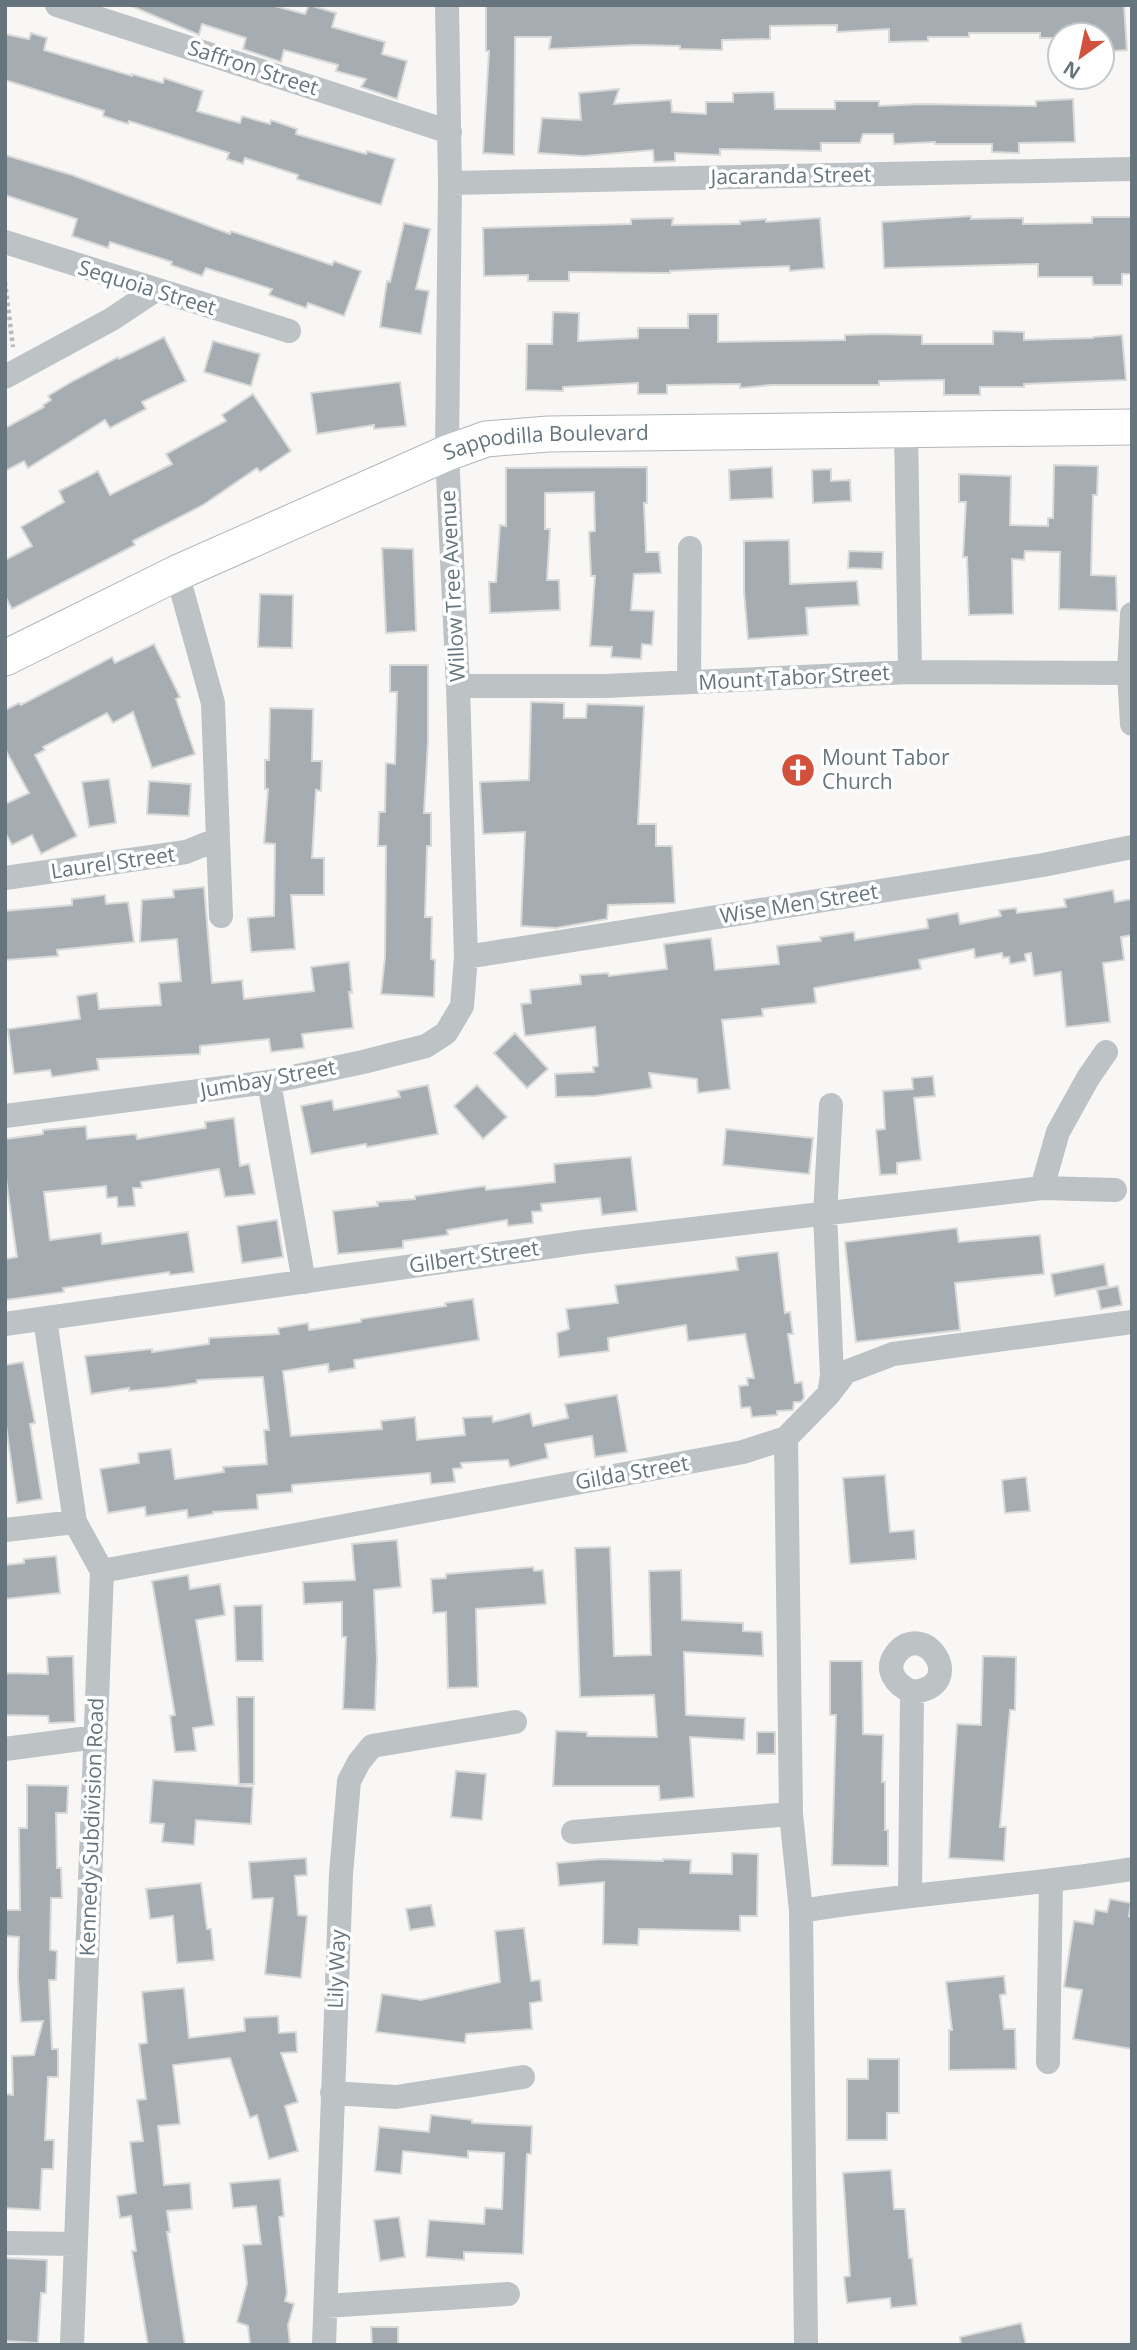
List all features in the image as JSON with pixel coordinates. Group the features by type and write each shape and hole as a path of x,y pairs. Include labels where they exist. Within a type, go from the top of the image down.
{"street":[{"name":"Saffron Street","path":"57,5 450,132"},
{"name":"Willow Tree Avenue","path":"447,5 450,132 447,453 458,686 466,957"},
{"name":"Jacaranda Street","path":"450,183 1132,169"},
{"name":"Sequoia Street","path":"5,243 289,331"},
{"path":"11,374 112,319 154,291"},
{"name":"Sappodilla Boulevard","path":"5,658 177,573 447,453 486,439 548,434 1132,426"},
{"path":"906,429 910,673"},
{"path":"689,682 690,548"},
{"path":"177,573 213,703 221,916"},
{"path":"1132,614 1129,673 1132,724"},
{"name":"Mount Tabor Street","path":"458,686 605,686 910,673 1129,673"},
{"name":"Laurel Street","path":"5,878 186,852 218,839"},
{"name":"Wise Men Street","path":"466,957 1043,865 1132,848"},
{"name":"Jumbay Street","path":"5,1116 269,1082 426,1046 446,1033 462,1006 466,957"},
{"path":"1042,1188 1058,1132 1106,1052"},
{"path":"269,1082 304,1282"},
{"path":"829,1394 832,1376 825,1214 831,1105"},
{"name":"Gilbert Street","path":"5,1324 582,1242 1042,1188 1115,1189"},
{"path":"44,1319 75,1521 102,1571"},
{"name":"Gilda Street","path":"102,1571 743,1452 786,1438 829,1394 846,1372 893,1354 1132,1322"},
{"path":"786,1438 790,1814 800,1912 806,2345"},
{"path":"5,1530 75,1521"},
{"name":"Kennedy Subdivision Road","path":"72,2345 102,1571"},
{"path":"910,1896 912,1692"},
{"name":"Lily Way","path":"324,2345 341,1874 349,1781 372,1746 515,1723"},
{"path":"5,1749 96,1737"},
{"path":"573,1832 790,1814"},
{"path":"800,1912 863,1901 1051,1882 1132,1869"},
{"path":"1048,2062 1051,1882"},
{"path":"332,2093 396,2097 523,2077"},
{"path":"5,2244 76,2244"},
{"path":"326,2306 508,2294"}],"path":[{"path":"5,282 11,374"}],"building":[{"path":"129,5 271,5 305,14 309,5 336,13 332,27 385,42 382,54 407,61 397,99 361,87 366,79 336,71 338,65 284,50 281,62 243,49 246,38 202,24 199,35"},
{"path":"486,5 1124,5 1127,50 1116,51 1116,21 1046,21 1046,38 1040,38 1040,33 969,33 969,37 928,37 928,41 889,42 889,29 837,32 837,25 770,26 770,39 722,40 722,50 636,45 549,49 551,37 515,37 514,155 483,153 489,51 486,51"},
{"path":"31,33 47,38 44,50 132,76 163,83 164,78 203,91 197,111 240,123 242,116 270,124 271,120 297,129 296,134 366,154 367,151 395,159 381,205 297,179 298,175 245,158 243,164 227,159 229,153 129,121 128,124 103,116 104,111 5,80 5,34 29,39"},
{"path":"619,89 614,104 671,100 672,112 706,114 706,102 733,102 733,93 774,92 775,109 835,109 835,101 879,101 879,106 1036,106 1036,101 1073,99 1075,142 1019,143 1019,153 992,152 992,144 894,144 893,134 863,134 860,143 821,143 821,151 720,149 720,155 675,153 675,161 654,162 653,150 583,156 538,153 542,118 581,120 579,93"},
{"path":"5,155 72,175 230,234 231,231 332,265 334,261 361,271 344,316 308,303 306,308 269,295 272,289 206,268 202,276 171,265 172,262 110,242 108,248 72,236 77,219 5,195"},
{"path":"971,216 971,219 1023,218 1023,224 1092,223 1092,217 1132,217 1132,274 1122,274 1122,285 1093,285 1092,277 1038,277 1038,264 884,268 882,222"},
{"path":"673,218 672,225 740,224 740,221 766,219 766,222 820,218 824,268 790,271 789,266 670,273 569,272 569,281 528,281 528,275 484,276 483,228 631,224 631,219"},
{"path":"404,223 430,229 416,289 429,291 421,334 380,327 387,281 390,282"},
{"path":"553,312 579,313 578,341 638,338 638,328 688,328 688,314 718,314 718,342 845,340 845,335 878,334 922,335 922,344 993,344 993,331 1024,332 1024,340 1122,335 1126,380 1024,384 1024,387 980,387 980,395 944,395 944,380 879,381 879,385 771,385 740,388 740,384 667,385 667,394 638,394 638,383 563,387 563,391 526,390 527,344 552,344"},
{"path":"164,337 186,381 142,402 146,409 110,428 105,420 28,468 24,461 5,471 5,428 44,407 43,405 51,400 48,396 73,381"},
{"path":"213,341 260,354 251,386 204,372"},
{"path":"400,382 406,426 374,429 374,425 317,434 311,393"},
{"path":"253,394 291,451 260,472 257,468 203,505 133,541 135,545 12,609 5,596 5,560 32,546 21,527 64,502 59,491 98,471 110,495 172,464 166,454 226,421 222,415"},
{"path":"1054,465 1098,466 1097,495 1093,495 1091,575 1116,576 1117,611 1059,609 1060,552 1025,551 1024,560 1012,559 1013,614 969,615 967,557 963,557 966,502 959,502 959,474 1011,476 1010,525 1048,526 1048,518 1053,518"},
{"path":"647,467 647,503 644,503 646,552 659,552 661,573 634,574 631,610 654,611 652,645 642,644 641,659 611,657 612,647 590,646 595,576 591,576 589,532 595,531 594,492 545,493 545,529 550,529 547,580 559,580 560,610 490,613 489,582 496,582 500,525 506,526 506,468"},
{"path":"772,467 773,498 730,500 729,470"},
{"path":"831,469 831,481 850,480 851,501 813,503 812,470"},
{"path":"789,540 790,584 857,581 859,605 806,608 808,635 748,639 744,541"},
{"path":"382,548 413,549 416,631 386,633"},
{"path":"849,551 883,552 882,569 848,568"},
{"path":"260,594 293,595 292,648 258,647"},
{"path":"154,644 180,697 176,699 195,754 152,768 133,712 113,723 107,713 43,747 45,750 35,755 77,836 41,854 32,835 12,845 5,832 5,804 29,793 5,749 5,710 19,703 21,705 112,657 115,663"},
{"path":"390,665 428,665 424,813 431,813 431,846 427,846 425,917 432,917 434,997 381,994 385,957 386,846 378,846 379,812 385,812 386,763 395,764 397,692 390,692"},
{"path":"531,702 564,703 564,718 586,718 587,704 644,706 638,824 656,824 656,846 672,846 675,903 608,905 607,919 556,928 521,926 525,832 483,834 480,782 529,780"},
{"path":"270,708 313,709 312,761 322,761 321,791 316,790 312,858 324,858 324,895 291,895 295,949 251,952 248,918 274,916 275,844 264,843 268,789 265,789 265,760 269,760"},
{"path":"109,779 116,823 89,827 82,782"},
{"path":"149,781 191,784 189,816 147,814"},
{"path":"204,887 212,983 242,980 244,999 314,991 311,967 349,962 353,1028 302,1034 304,1048 271,1052 269,1039 200,1046 200,1054 97,1059 99,1070 52,1077 50,1070 14,1074 8,1029 80,1019 77,996 97,993 99,1009 161,1005 159,983 181,981 177,939 140,942 142,900 174,897 173,890"},
{"path":"1113,890 1115,902 1132,899 1132,935 1121,937 1124,960 1103,963 1110,1022 1066,1027 1061,972 1034,976 1031,953 1025,954 1026,961 1010,964 1009,957 1003,958 1002,953 975,958 974,949 919,960 921,969 814,988 816,1003 762,1009 763,1016 722,1020 730,1089 698,1093 697,1079 649,1073 652,1088 596,1096 556,1097 555,1074 594,1072 593,1067 598,1066 595,1027 525,1036 521,1004 531,1003 530,990 581,984 580,975 608,973 609,976 667,969 664,944 711,938 715,970 779,964 777,946 821,941 820,937 854,932 855,940 928,928 927,919 958,913 960,924 1001,916 999,910 1016,908 1017,913 1066,907 1064,899"},
{"path":"105,895 106,904 128,902 134,942 57,950 58,956 5,960 5,911 72,905 72,899"},
{"path":"515,1033 548,1069 527,1088 494,1053"},
{"path":"933,1076 935,1096 914,1098 921,1160 897,1163 897,1174 880,1175 876,1130 885,1129 883,1091 913,1089 912,1078"},
{"path":"428,1085 438,1134 311,1154 301,1106 332,1100 334,1110 400,1097 398,1091"},
{"path":"477,1085 507,1117 483,1139 454,1106"},
{"path":"234,1118 240,1166 249,1164 255,1194 225,1197 219,1169 141,1182 142,1188 133,1188 135,1206 118,1207 117,1197 107,1198 106,1186 44,1192 50,1240 101,1233 102,1244 188,1232 194,1272 170,1275 169,1272 108,1281 63,1288 64,1292 5,1300 5,1259 17,1257 5,1172 5,1139 43,1134 43,1130 86,1126 87,1139 136,1134 137,1139 206,1128 205,1122"},
{"path":"726,1129 813,1138 809,1174 723,1165"},
{"path":"631,1157 637,1211 602,1215 600,1198 541,1204 542,1211 532,1212 533,1223 508,1226 507,1220 447,1230 448,1235 403,1241 403,1248 338,1254 333,1211 378,1206 377,1202 415,1199 415,1196 485,1186 486,1190 555,1182 554,1164"},
{"path":"277,1220 283,1257 242,1263 237,1226"},
{"path":"957,1228 959,1242 1040,1235 1044,1274 955,1283 960,1330 856,1342 845,1242"},
{"path":"778,1252 785,1313 790,1312 793,1334 788,1334 795,1383 802,1382 804,1398 801,1402 794,1402 793,1410 777,1411 777,1415 752,1417 750,1407 741,1408 739,1386 748,1385 747,1378 754,1378 745,1334 688,1341 686,1325 608,1338 609,1351 559,1357 557,1333 569,1329 566,1309 618,1303 615,1285 738,1270 736,1257"},
{"path":"1104,1264 1108,1286 1055,1296 1051,1274"},
{"path":"1118,1286 1122,1305 1101,1309 1097,1290"},
{"path":"473,1299 479,1340 354,1360 355,1368 329,1372 328,1364 283,1371 291,1436 382,1429 381,1421 415,1417 417,1440 465,1435 463,1418 492,1416 493,1422 530,1413 533,1426 568,1418 565,1404 617,1395 627,1452 595,1457 592,1436 545,1444 548,1458 510,1467 508,1460 461,1463 462,1468 453,1469 455,1482 431,1484 430,1473 292,1485 292,1492 257,1495 258,1509 213,1512 188,1518 187,1510 146,1516 145,1507 108,1513 100,1469 139,1463 138,1453 171,1449 175,1479 224,1472 223,1467 267,1464 264,1430 269,1430 263,1377 197,1380 197,1383 169,1387 129,1391 129,1388 91,1394 85,1356 152,1349 152,1352 209,1344 209,1338 279,1334 278,1328 308,1323 309,1330"},
{"path":"23,1362 35,1423 30,1424 42,1499 17,1503 5,1419 5,1365"},
{"path":"885,1475 890,1532 914,1530 916,1559 850,1564 843,1478"},
{"path":"1026,1477 1030,1511 1005,1513 1002,1480"},
{"path":"397,1540 401,1587 374,1590 377,1659 375,1710 343,1709 346,1637 342,1637 342,1602 304,1604 303,1582 355,1580 352,1544"},
{"path":"610,1547 614,1656 651,1655 649,1571 681,1570 682,1620 743,1623 743,1631 762,1632 763,1656 684,1652 686,1715 745,1718 744,1740 690,1737 694,1797 660,1800 659,1786 553,1786 556,1731 587,1732 587,1736 657,1737 654,1695 580,1697 575,1548"},
{"path":"56,1556 60,1593 5,1599 5,1565 24,1563 24,1559"},
{"path":"533,1567 534,1571 543,1570 546,1604 476,1609 478,1687 448,1688 446,1612 433,1613 431,1579 446,1578 446,1574"},
{"path":"188,1575 190,1589 220,1584 225,1615 196,1620 214,1725 193,1728 196,1751 175,1752 170,1716 175,1715 152,1581"},
{"path":"262,1605 263,1661 236,1661 234,1606"},
{"path":"73,1656 75,1722 49,1723 48,1716 5,1715 5,1673 48,1674 47,1657"},
{"path":"983,1656 1016,1657 1015,1710 1010,1710 1000,1827 1006,1827 1004,1861 949,1858 957,1724 981,1725"},
{"path":"830,1661 862,1661 863,1734 883,1735 882,1782 885,1782 888,1866 832,1865 836,1715 830,1715"},
{"path":"237,1697 254,1697 254,1784 239,1784"},
{"path":"757,1732 775,1732 775,1754 757,1754"},
{"path":"456,1771 486,1774 482,1820 451,1817"},
{"path":"153,1780 253,1787 251,1824 196,1820 194,1845 162,1842 164,1824 150,1823"},
{"path":"27,1785 68,1786 67,1813 56,1813 57,1868 61,1868 62,1898 51,1898 50,1950 57,1951 56,1980 49,1980 52,2049 58,2049 58,2077 48,2077 45,2140 54,2140 53,2169 42,2169 40,2210 5,2208 5,2094 13,2095 12,2056 34,2055 43,2021 21,2022 19,1937 5,1936 5,1910 20,1910 19,1828 27,1828"},
{"path":"732,1853 758,1854 757,1916 740,1916 740,1931 639,1929 638,1945 603,1944 604,1882 559,1886 557,1863 601,1859 691,1860 690,1873 732,1874"},
{"path":"306,1858 307,1875 295,1876 298,1915 307,1916 301,1978 265,1974 273,1898 252,1899 249,1862"},
{"path":"201,1883 207,1929 211,1929 214,1960 177,1963 173,1916 150,1919 146,1889"},
{"path":"1110,1899 1131,1903 1132,2049 1073,2039 1082,1990 1064,1987 1074,1921 1093,1924 1095,1910 1107,1912"},
{"path":"431,1905 435,1926 410,1930 406,1909"},
{"path":"524,1928 531,1981 540,1980 542,2001 530,2003 532,2029 466,2034 465,2043 376,2032 382,1994 421,2000 500,1982 495,1931"},
{"path":"1004,1976 1006,1994 1000,1995 1004,2029 1015,2029 1016,2069 949,2070 949,2030 952,2030 946,1982"},
{"path":"184,1988 189,2038 245,2031 244,2018 278,2016 279,2033 296,2032 297,2052 281,2053 298,2102 285,2106 298,2151 269,2159 257,2115 250,2118 230,2058 173,2065 180,2124 158,2126 164,2185 190,2183 192,2209 167,2211 170,2232 167,2232 185,2345 148,2345 132,2251 136,2251 131,2216 120,2218 117,2196 136,2193 130,2142 143,2141 137,2100 146,2099 139,2044 147,2043 142,1992"},
{"path":"868,2059 899,2059 899,2113 887,2113 887,2140 847,2140 847,2079 868,2079"},
{"path":"431,2115 472,2120 472,2123 532,2126 531,2154 527,2154 523,2254 464,2252 464,2260 426,2257 429,2220 484,2224 485,2208 502,2209 504,2153 468,2151 468,2158 403,2151 401,2174 375,2171 379,2127 429,2132"},
{"path":"891,2170 894,2209 905,2209 909,2258 912,2258 917,2305 891,2308 890,2298 847,2303 844,2277 850,2276 843,2173"},
{"path":"280,2179 284,2216 279,2217 287,2293 285,2301 294,2304 288,2325 290,2345 250,2345 248,2326 237,2322 247,2284 243,2245 261,2244 256,2206 233,2208 230,2183"},
{"path":"399,2217 405,2257 380,2261 374,2220"},
{"path":"5,2258 47,2260 46,2293 41,2293 38,2343 5,2341"},
{"path":"1021,2323 1026,2345 961,2345 960,2337"},
{"path":"371,2327 398,2327 398,2345 372,2345"}],"place":[{"name":"Mount Tabor Church","path":"798,770"}]}
